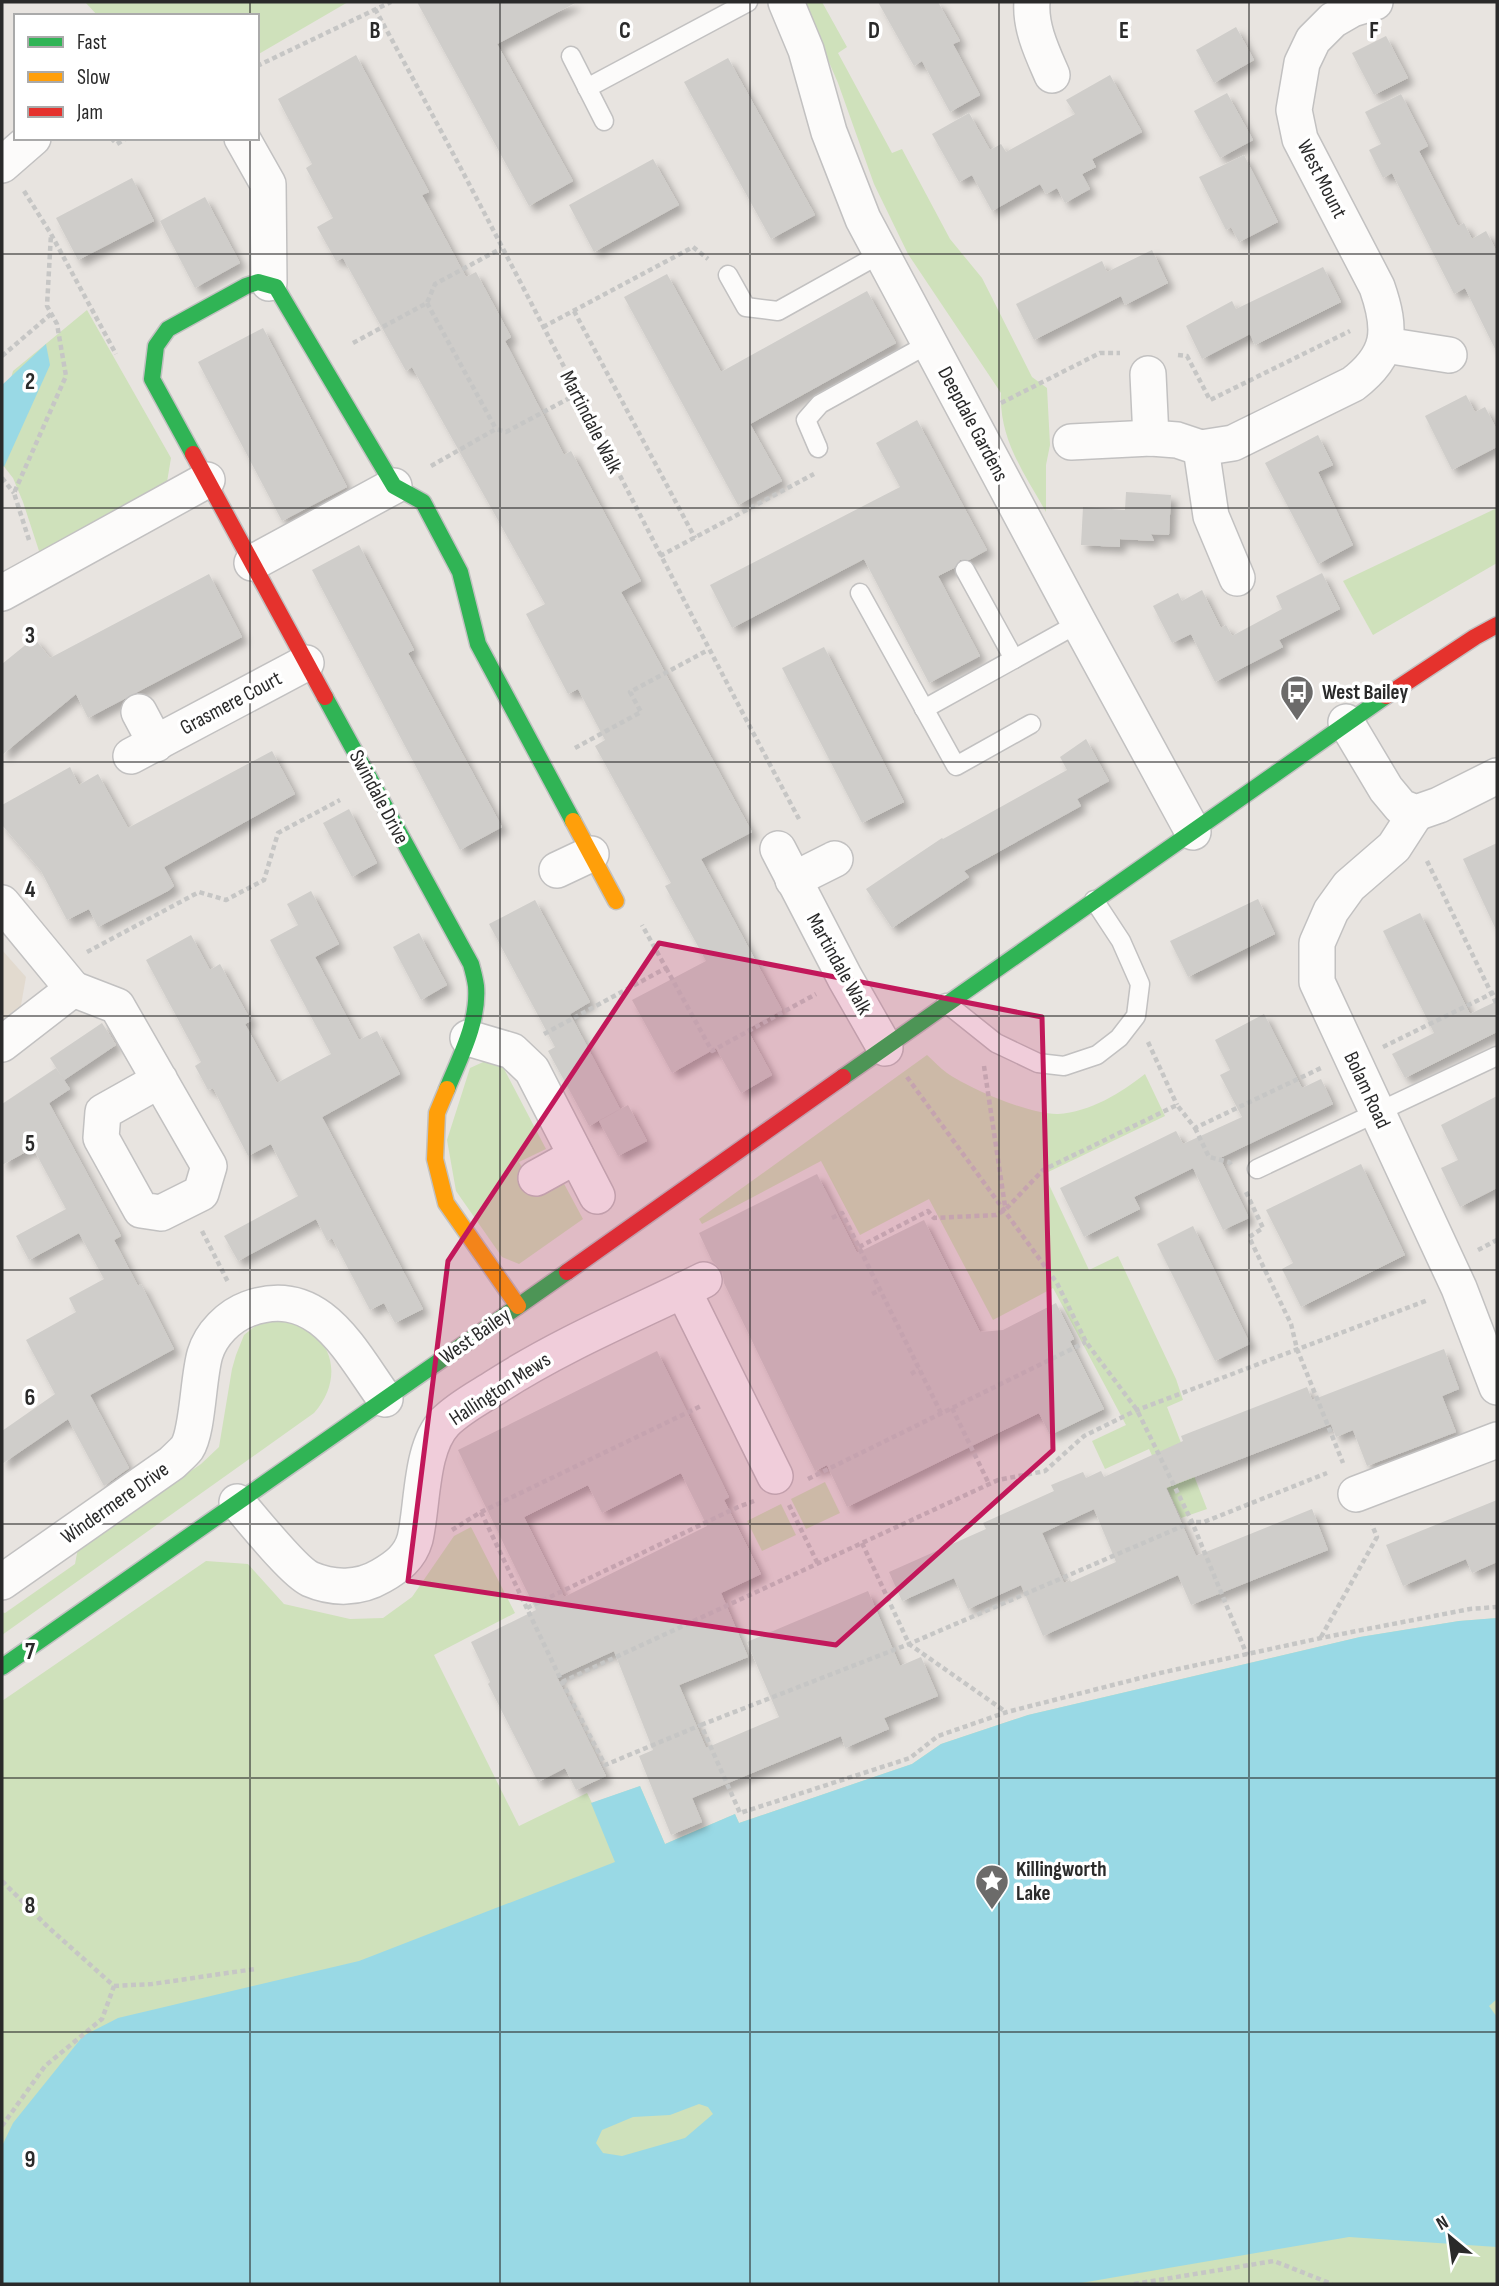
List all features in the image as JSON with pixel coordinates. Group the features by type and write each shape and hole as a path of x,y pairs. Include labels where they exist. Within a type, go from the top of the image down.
{"street":[{"name":"Deepdale Gardens","path":"786,2 806,50 829,132 863,219 1193,832"},
{"path":"1031,2 1037,40 1052,75"},
{"name":"West Mount","path":"1375,2 1352,9 1328,11 1302,63 1294,110 1300,139 1377,287 1385,308 1385,345"},
{"path":"4,163 31,140"},
{"path":"243,140 268,184 269,283"},
{"path":"152,379 153,350 158,338 168,329 246,286 258,282 276,287 394,486 423,502 460,572 478,644 616,901"},
{"path":"1071,442 1151,438 1177,440 1201,448 1233,443 1353,384 1370,370 1385,345 1449,355"},
{"path":"1148,374 1151,438"},
{"name":"Swindale Drive","path":"152,379 471,964 476,986 475,1006 468,1038 438,1113 435,1160 446,1203 518,1306"},
{"path":"1201,448 1211,516 1237,578"},
{"path":"2,593 207,480"},
{"path":"252,563 394,486"},
{"name":"West Bailey","path":"2,1667 1346,722 1497,625"},
{"name":"Grasmere Court","path":"139,712 144,750 306,663"},
{"path":"1346,722 1386,789 1401,807 1416,813 1439,805 1497,776"},
{"name":"Bolam Road","path":"1416,813 1394,847 1349,886 1331,911 1317,943 1317,982 1459,1288 1497,1387"},
{"name":"Martindale Walk","path":"778,849 885,1048"},
{"path":"557,870 591,853"},
{"path":"793,880 835,859"},
{"path":"2,903 64,979 117,1006 160,1080 209,1166 201,1193 161,1213 141,1210 101,1139 103,1112 160,1080"},
{"path":"2,1044 64,979"},
{"path":"468,1038 512,1051 532,1070 597,1196"},
{"path":"536,1178 576,1156"},
{"name":"Hallington Mews","path":"237,1502 308,1578 340,1587 368,1584 391,1571 406,1558 415,1540 425,1473 434,1438 444,1423 531,1364 694,1285 733,1391 778,1483"},
{"name":"Windermere Drive","path":"2,1582 172,1463 188,1447 206,1351 220,1328 243,1311 260,1305 286,1303 324,1319 384,1399"},
{"path":"1350,1480 1497,1440"}],"lane":[{"path":"587,88 748,2"},
{"path":"571,56 604,121"},
{"path":"728,275 746,307 778,311 882,253"},
{"path":"818,448 806,420 820,404 930,343"},
{"path":"965,570 1014,659"},
{"path":"860,593 956,765 1031,724"},
{"path":"925,709 1079,623"},
{"path":"946,1003 996,1043 1038,1063 1064,1066 1097,1055 1119,1038 1136,1016 1140,984 1121,941 1094,900"},
{"path":"1257,1169 1497,1056"}],"path":[{"path":"259,65 391,2"},
{"name":"Martindale Walk","path":"375,9 444,134 708,650 800,822"},
{"path":"4,163 51,234 123,366 152,379"},
{"path":"13,493 66,376 57,324 47,306 51,234"},
{"path":"543,327 693,247 728,275"},
{"path":"321,360 427,303 436,284 502,248"},
{"path":"427,303 496,429 506,432 578,394"},
{"path":"574,311 695,538"},
{"path":"2,356 51,314"},
{"path":"394,486 496,429"},
{"path":"660,556 828,467 818,448"},
{"path":"2,478 13,493 39,571"},
{"path":"544,765 641,712 630,692 708,650"},
{"path":"64,979 199,892 226,900 264,880 278,833 371,783"},
{"path":"1416,813 1424,854 1495,992 1497,1005"},
{"path":"616,901 629,901 712,1051 845,978"},
{"path":"512,1051 666,968"},
{"path":"1195,1128 1495,992"},
{"path":"1136,1016 1177,1105 1195,1128 1209,1157 1229,1162 1263,1228 1249,1237 1291,1324 1297,1349 1350,1480 1377,1537 1321,1638"},
{"path":"979,1031 1005,1210"},
{"path":"885,1048 1057,1283 1087,1342 1137,1410 1192,1522 1247,1655"},
{"path":"859,1247 928,1211 934,1218 996,1215 1005,1210 1043,1170 1177,1105"},
{"path":"1244,1187 1257,1169"},
{"path":"186,1200 243,1311"},
{"path":"832,1219 842,1213 941,1413"},
{"path":"562,1682 998,1480 1045,1471 1084,1436 1137,1410 1459,1288 1479,1249 1497,1240"},
{"path":"872,1294 880,1290"},
{"path":"818,1564 778,1483 952,1408 1087,1342"},
{"path":"911,1374 919,1369"},
{"path":"415,1540 442,1536 481,1512 733,1391"},
{"path":"952,1408 989,1484"},
{"path":"481,1512 562,1682 606,1765 909,1644 1192,1522 1204,1522 1350,1480"},
{"path":"527,1608 738,1507"},
{"path":"862,1543 909,1644 1007,1712"},
{"path":"701,1725 740,1813 910,1758 938,1736 1007,1712 1160,1673 1321,1638 1470,1609 1497,1607"},
{"path":"2,1881 114,1986 152,1984 255,1969"},
{"path":"2,2126 45,2066 102,2018 114,1986"},
{"path":"1134,2284 1274,2261 1332,2284"}],"highlighted area":[{"path":"659,943 1042,1017 1053,1450 836,1645 408,1581 448,1261"}],"shaded area":[{"path":"2,950 26,977 20,1011 2,1024"}],"green space":[{"path":"85,2 348,2 259,54 259,14 96,14"},
{"path":"803,2 822,2 847,47 838,53 892,153 902,149 950,239 982,278 1032,377 1047,388 1050,445 1046,465 1046,512 1014,455 1004,426 1001,393 908,254 874,184 838,83"},
{"path":"87,310 171,458 166,488 41,557 13,478 2,464 2,397 7,392 13,371"},
{"path":"1497,508 1497,563 1373,635 1343,581"},
{"path":"927,1055 947,1073 970,1086 1017,1106 1046,1113 1082,1110 1126,1088 1145,1074 1165,1116 1044,1174 1089,1270 1118,1256 1176,1379 1183,1400 1167,1407 1207,1509 1181,1518 1149,1449 1105,1469 1092,1441 1126,1425 1053,1288 993,1320 929,1199 860,1235 821,1161 702,1224 699,1219"},
{"path":"492,1058 503,1067 546,1149 519,1162 536,1194 562,1180 583,1219 519,1264 502,1257 456,1191 447,1140 470,1068"},
{"path":"273,1320 307,1329 319,1339 327,1352 331,1366 330,1381 325,1397 314,1413 2,1635 2,1612 5,1613 75,1564 78,1548 201,1464 219,1447 232,1369 244,1335 259,1323"},
{"path":"825,1482 840,1513 806,1529 791,1499"},
{"path":"781,1504 796,1535 762,1551 747,1521"},
{"name":"Killingworth Lake","path":"471,1527 515,1613 434,1655 519,1826 587,1793 592,1803 640,1786 665,1844 735,1814 739,1823 912,1764 941,1744 1028,1715 1360,1637 1459,1621 1497,1618 1497,2284 2,2284 2,1701 206,1561 248,1564 284,1604 350,1619 383,1618 412,1597 454,1536"}],"water":[{"path":"46,344 50,365 4,467 2,385"},
{"name":"Killingworth Lake","path":"1497,1618 1497,1999 1489,2006 1497,2017 1497,2247 1349,2237 1075,2284 2,2284 2,2146 13,2123 83,2036 118,2018 359,1961 615,1862 591,1803 640,1786 665,1844 735,1814 739,1823 912,1764 941,1744 1028,1715 1360,1637 1459,1621","holes":["699,2104 708,2107 713,2114 685,2138 622,2156 603,2153 596,2143 602,2130 633,2117 670,2115"]}],"building":[{"path":"417,2 577,2 497,44 573,181 529,206"},
{"path":"878,2 938,2 960,41 953,44 980,95 950,112 922,61 914,66"},
{"path":"1236,27 1254,60 1214,83 1196,50"},
{"path":"1386,36 1408,78 1374,95 1352,53"},
{"path":"356,55 429,192 422,195 466,277 476,272 511,337 505,341 564,455 571,451 641,581 621,592 752,832 701,859 782,1010 747,1029 772,1075 741,1093 716,1048 672,1073 632,1000 706,961 665,886 671,883 595,746 605,740 578,689 568,694 526,614 545,604 412,367 406,371 343,258 336,261 317,227 333,218 306,168 312,164 278,99"},
{"path":"728,58 815,215 771,239 684,82"},
{"path":"1110,75 1142,132 1092,159 1096,167 1082,174 1090,189 1065,203 1057,188 1046,194 1040,184 992,211 972,175 959,182 932,134 969,113 990,150 1001,144 1006,152 1075,114 1066,100"},
{"path":"1227,93 1253,140 1220,158 1194,111"},
{"path":"1401,94 1428,146 1419,151 1458,226 1464,223 1472,239 1486,231 1497,252 1497,353 1465,288 1454,294 1392,173 1383,178 1369,150 1381,144 1365,112"},
{"path":"1244,155 1278,222 1239,242 1231,227 1226,230 1199,177"},
{"path":"653,159 679,205 594,252 569,205"},
{"path":"132,178 154,221 78,260 56,218"},
{"path":"205,197 240,263 195,288 160,221"},
{"path":"1152,250 1168,283 1125,305 1121,296 1034,340 1016,304 1102,261 1107,272"},
{"path":"1323,267 1341,302 1255,345 1250,334 1202,359 1186,326 1232,301 1236,309"},
{"path":"667,274 721,372 867,291 896,343 750,424 782,481 738,505 624,297"},
{"path":"263,328 347,487 282,521 198,362"},
{"path":"1466,395 1475,412 1485,407 1497,430 1497,447 1452,470 1425,416"},
{"path":"917,420 987,550 969,560 960,560 954,568 938,576 980,656 929,683 864,559 732,628 710,585 900,487 876,443"},
{"path":"1318,435 1333,465 1318,472 1353,545 1318,564 1265,463"},
{"path":"1126,492 1171,495 1169,535 1151,534 1154,541 1120,539 1120,547 1081,545 1083,507 1125,510"},
{"path":"359,545 414,650 408,653 502,827 460,850 312,570"},
{"path":"1322,573 1340,609 1279,640 1283,647 1215,682 1191,634 1172,643 1153,606 1178,593 1182,601 1202,590 1221,628 1226,625 1232,636 1282,609 1276,596"},
{"path":"209,574 242,637 88,718 76,694 2,755 2,664 34,638 50,658"},
{"path":"824,647 904,802 862,823 782,668"},
{"path":"1086,739 1109,781 1077,799 1081,806 964,871 969,877 892,928 866,889 942,838 1067,770 1060,757"},
{"path":"272,751 295,794 164,867 174,886 98,927 89,909 67,920 41,871 2,825 2,805 70,767 79,785 98,774 128,828"},
{"path":"349,809 377,863 352,877 323,823"},
{"path":"1497,843 1497,932 1463,859"},
{"path":"311,891 339,944 315,957 359,1040 377,1031 400,1074 322,1117 423,1309 395,1323 384,1303 370,1310 332,1238 327,1241 316,1219 238,1261 224,1236 298,1196 271,1144 248,1156 213,1088 208,1090 195,1066 201,1062 146,960 191,935 210,970 220,964 251,1021 245,1024 277,1083 331,1054 270,940 298,925 287,904"},
{"path":"1258,899 1275,934 1188,977 1170,941"},
{"path":"535,900 590,1002 570,1014 620,1109 589,1126 548,1051 555,1047 489,924"},
{"path":"1420,913 1470,1014 1497,1001 1497,1032 1405,1078 1392,1054 1434,1033 1383,931"},
{"path":"419,933 447,985 421,1000 393,947"},
{"path":"1264,1014 1302,1088 1321,1079 1333,1104 1220,1158 1249,1218 1223,1230 1193,1168 1134,1197 1140,1209 1084,1237 1060,1188 1176,1131 1183,1144 1242,1117 1220,1075 1230,1070 1215,1040"},
{"path":"102,1023 116,1045 64,1080 50,1058"},
{"path":"56,1068 70,1089 49,1103 121,1236 114,1240 138,1286 141,1284 174,1349 90,1395 129,1468 104,1486 68,1419 2,1464 2,1431 55,1394 26,1340 76,1312 69,1298 104,1279 79,1233 29,1260 16,1236 66,1209 33,1148 2,1165 2,1104"},
{"path":"1497,1096 1497,1188 1460,1207 1441,1168 1458,1160 1441,1125"},
{"path":"628,1105 647,1141 618,1156 599,1121"},
{"path":"1361,1164 1405,1255 1301,1307 1282,1269 1293,1263 1266,1210"},
{"path":"817,1174 857,1253 924,1220 980,1332 1003,1330 1056,1303 1074,1339 1070,1341 1104,1409 1050,1435 1039,1413 847,1507 827,1465 815,1471 724,1283 722,1271 712,1261 699,1233"},
{"path":"1193,1226 1250,1344 1215,1361 1157,1244"},
{"path":"1444,1349 1459,1389 1442,1396 1456,1432 1367,1466 1353,1430 1336,1437 1331,1424 1166,1488 1196,1556 1312,1509 1328,1550 1191,1605 1178,1575 1043,1636 1021,1585 968,1609 954,1578 902,1601 889,1572 986,1529 983,1523 1054,1491 1051,1485 1083,1472 1086,1478 1101,1471 1104,1477 1183,1441 1181,1436 1307,1387 1312,1400","holes":["1094,1509 1116,1562 1064,1583 1042,1533"]},
{"path":"657,1351 729,1497 724,1500 761,1574 721,1593 748,1657 679,1685 706,1748 779,1717 747,1642 868,1591 900,1666 921,1657 938,1696 884,1718 889,1729 845,1748 841,1736 692,1798 702,1822 671,1835 639,1756 653,1750 614,1651 557,1677 606,1776 576,1790 565,1768 538,1782 488,1684 490,1682 471,1642 536,1610 458,1450","holes":["681,1473 707,1526 564,1597 524,1517 588,1485 602,1513"]},
{"path":"1497,1500 1497,1562 1472,1573 1466,1559 1403,1586 1386,1545"}],"traffic: fast":[{"path":"193,454 152,379 156,346 168,329 246,286 258,282 276,287 394,486 423,502 460,572 478,644 573,821"},
{"path":"843,1077 1386,696"},
{"path":"325,697 471,964 476,986 475,1013 447,1089"},
{"path":"2,1667 567,1272"}],"traffic: slow":[{"path":"573,821 616,901"},
{"path":"447,1089 437,1113 435,1159 446,1203 518,1306"}],"traffic: jam":[{"path":"193,454 325,697"},
{"path":"1386,696 1497,625"},
{"path":"567,1272 843,1077"}],"place":[{"name":"West Bailey","path":"1297,722"},
{"name":"Killingworth Lake","path":"992,1911"}]}
